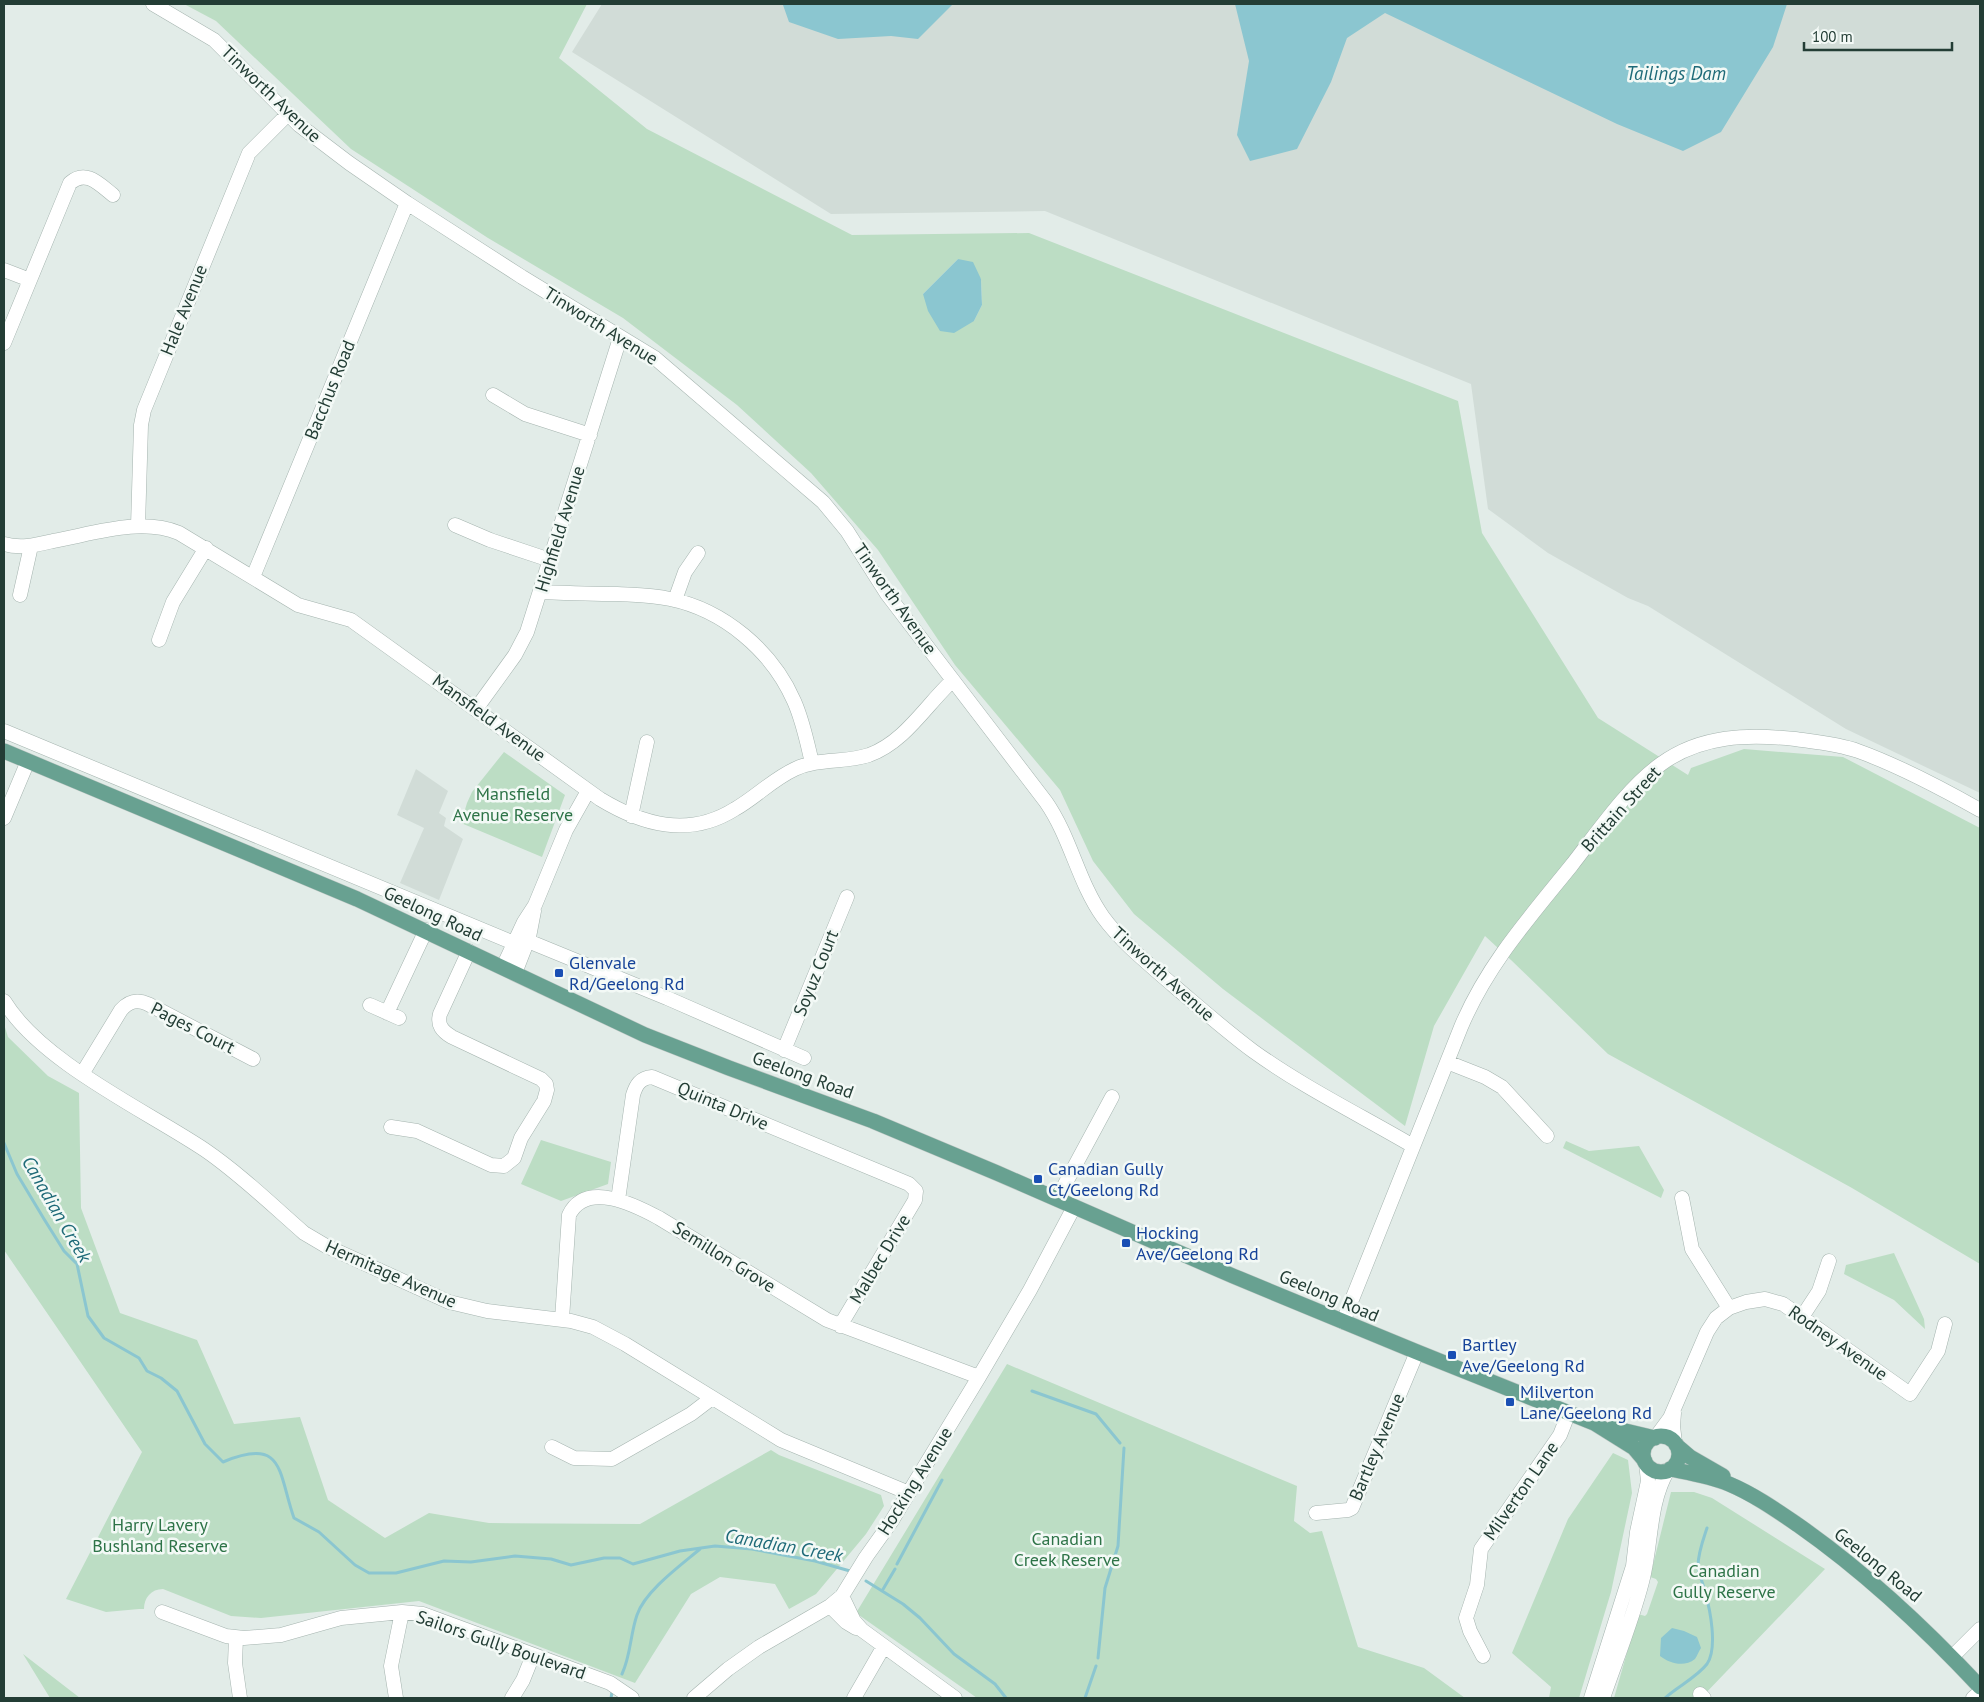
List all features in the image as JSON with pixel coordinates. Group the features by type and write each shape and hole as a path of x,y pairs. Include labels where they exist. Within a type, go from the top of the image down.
{"main road":[{"name":"Geelong Road","path":"4,751 357,899 674,1047 859,1115 1343,1322 1594,1423 1637,1435 1656,1437"},
{"name":"Geelong Road","path":"1594,1423 1634,1448 1646,1462"},
{"path":"1656,1437 1665,1437 1675,1444 1678,1457 1676,1464 1669,1470 1656,1471 1646,1462 1645,1446 1656,1437"},
{"name":"Geelong Road","path":"1675,1444 1688,1456 1716,1471 1738,1488 1789,1519 1853,1565 1914,1618 1980,1687"},
{"name":"Geelong Road","path":"1669,1470 1702,1475 1738,1488"}],"street":[{"name":"Tinworth Avenue","path":"153,4 214,40 288,114 330,149 407,203 620,338 644,350 670,370 823,502 847,531 883,589 1052,810 1087,890 1103,917 1123,941 1254,1052 1413,1146"},
{"name":"Hale Avenue","path":"138,526 141,425 144,410 247,158 254,146 288,114"},
{"path":"4,343 71,182 80,177 89,178 113,195"},
{"name":"Bacchus Road","path":"253,577 407,203"},
{"path":"4,270 30,280"},
{"name":"Highfield Avenue","path":"476,709 524,640 541,592 620,338"},
{"path":"493,396 525,414 590,435"},
{"path":"455,525 490,540 550,560"},
{"name":"Mansfield Avenue","path":"4,544 31,546 138,526 156,526 174,531 206,548 302,607 351,620 584,787 631,816 660,825 682,826 721,817 736,809 789,772 812,763 863,756 884,748 906,731 953,680"},
{"path":"20,595 31,546"},
{"path":"159,640 171,605 206,548"},
{"path":"675,600 683,577 698,553"},
{"path":"541,592 646,596 675,600 691,605 723,620 750,640 782,678 794,701 806,736 812,763"},
{"name":"Geelong Road","path":"4,731 521,942 676,1002 804,1058"},
{"name":"Brittain Street","path":"1413,1146 1475,996 1486,976 1506,947 1634,789 1657,767 1685,750 1705,743 1739,737 1784,738 1822,743 1856,751 1875,758 1939,787 1980,810"},
{"path":"631,816 647,742"},
{"path":"4,818 28,761"},
{"path":"509,970 566,830 570,809 584,787"},
{"name":"Soyuz Court","path":"784,1050 847,897"},
{"path":"370,1005 393,1016 426,930"},
{"path":"392,1127 417,1131 489,1164 501,1167 512,1161 521,1138 544,1102 547,1090 546,1084 541,1079 452,1037 440,1027 438,1022 440,1014 469,951"},
{"name":"Hermitage Avenue","path":"4,1001 19,1021 34,1036 82,1074 213,1156 304,1233 319,1243 412,1287 449,1302 487,1311 562,1319 588,1325 613,1337 787,1443 909,1493"},
{"name":"Pages Court","path":"82,1074 121,1010 133,1001 148,1004 253,1059"},
{"path":"1447,1062 1486,1077 1502,1087 1547,1136"},
{"name":"Quinta Drive","path":"618,1200 633,1095 640,1082 645,1078 652,1077 906,1182 916,1190"},
{"path":"1057,1199 1112,1097"},
{"path":"1343,1322 1413,1146"},
{"name":"Malbec Drive","path":"840,1326 915,1200 916,1190"},
{"name":"Semillon Grove","path":"562,1319 568,1224 571,1212 579,1203 589,1198 600,1197 618,1200 663,1220 820,1316 840,1326 978,1377"},
{"path":"1682,1198 1692,1250 1729,1308"},
{"name":"Hocking Avenue","path":"694,1698 759,1646 830,1606 842,1596 909,1493 1030,1290 1074,1207"},
{"path":"1802,1317 1819,1291 1829,1261"},
{"name":"Rodney Avenue","path":"1656,1437 1668,1422 1675,1408 1707,1332 1716,1318 1729,1308 1753,1300 1771,1300 1782,1304 1910,1394 1934,1357 1945,1324"},
{"name":"Bartley Avenue","path":"1316,1512 1348,1510 1352,1508 1417,1352"},
{"path":"552,1447 574,1458 612,1459 691,1414 712,1398"},
{"name":"Rodney Avenue","path":"1675,1408 1673,1426 1675,1444"},
{"name":"Milverton Lane","path":"1483,1656 1470,1631 1466,1618 1477,1585 1480,1550 1560,1435 1568,1412"},
{"path":"1590,1698 1625,1596 1633,1566 1637,1532 1648,1481 1646,1462"},
{"path":"1603,1698 1642,1581 1660,1485 1669,1470"},
{"path":"842,1596 854,1621 865,1633"},
{"path":"830,1606 846,1622 884,1646 955,1698"},
{"name":"Sailors Gully Boulevard","path":"162,1612 236,1638 275,1636 337,1618 402,1612 429,1616 613,1684 632,1698"},
{"path":"396,1698 391,1666 402,1612"},
{"path":"1952,1657 1980,1629"},
{"path":"236,1638 236,1670 240,1698"},
{"path":"854,1698 884,1646"},
{"path":"512,1698 525,1677 533,1655"},
{"path":"1973,1698 1980,1692"}],"shaded area":[{"path":"602,4 1980,4 1980,793 1846,729 1648,606 1628,598 1548,553 1488,509 1471,384 1045,211 831,214 572,52"},
{"path":"416,769 448,791 439,813 446,818 444,826 463,839 439,900 400,883 424,828 397,815"}],"green space":[{"path":"184,4 587,4 559,58 647,129 852,235 1029,233 1458,401 1482,533 1598,718 1688,775 1691,768 1744,749 1843,757 1980,828 1980,1264 1852,1188 1608,1054 1485,936 1434,1026 1405,1126 1223,989 1134,914 1093,861 1060,790 955,665 878,550 811,473 737,405 623,318 488,238 351,149 216,21","holes":["958,259 981,279 982,305 974,321 923,294"]},
{"name":"Mansfield Avenue Reserve","path":"504,752 565,795 542,857 461,823 472,792"},
{"name":"Harry Lavery Bushland Reserve","path":"4,1024 8,1037 48,1076 79,1093 81,1208 120,1313 197,1340 234,1424 300,1417 328,1500 385,1538 429,1513 489,1523 640,1524 771,1450 779,1455 881,1495 884,1506 866,1534 816,1594 789,1609 775,1584 720,1577 691,1594 635,1683 419,1601 261,1618 231,1616 163,1589 152,1592 149,1595 145,1601 144,1609 106,1612 66,1599 142,1452 4,1250"},
{"path":"541,1140 611,1162 608,1184 561,1201 521,1184"},
{"path":"1566,1141 1589,1151 1639,1146 1664,1190 1661,1198 1563,1148"},
{"path":"1894,1253 1924,1319 1925,1329 1894,1300 1844,1274 1846,1265"},
{"name":"Canadian Creek Reserve","path":"1007,1364 1297,1486 1294,1521 1310,1533 1322,1531 1358,1647 1424,1668 1465,1698 977,1698 856,1613"},
{"path":"1613,1453 1628,1460 1632,1493 1611,1592 1579,1698 1549,1698 1551,1687 1512,1653 1568,1519"},
{"name":"Canadian Gully Reserve","path":"1671,1492 1694,1492 1712,1498 1825,1569 1701,1698 1614,1698 1638,1614 1645,1616 1647,1614 1658,1582 1650,1577"},
{"path":"23,1654 80,1698 50,1698"}],"water":[{"path":"784,4 953,4 918,39 891,36 838,39 789,22"},
{"name":"Tailings Dam","path":"1235,4 1787,4 1773,47 1721,132 1683,151 1617,124 1385,13 1347,38 1331,82 1297,149 1250,161 1237,135 1249,61"},
{"path":"958,259 973,262 981,279 982,305 974,321 954,333 940,331 928,311 923,294"},
{"path":"1672,1628 1697,1637 1701,1648 1695,1659 1691,1662 1677,1664 1660,1656 1661,1638"}],"waterway":[{"name":"Canadian Creek","path":"4,1143 17,1174 44,1219 64,1251 77,1264 88,1316 104,1338 139,1358 147,1371 161,1378 177,1391 205,1444 223,1462 243,1455 258,1453 268,1456 276,1463 294,1518 319,1532 355,1565 369,1573 396,1573 444,1561 471,1562 515,1556 551,1559 571,1565 604,1558 620,1558 633,1564 680,1551 715,1546 752,1549 815,1561 850,1571"},
{"path":"1032,1391 1096,1414 1120,1443"},
{"path":"1098,1658 1105,1588 1118,1546 1124,1448"},
{"path":"897,1564 942,1480"},
{"path":"1665,1698 1698,1674 1707,1664 1710,1657 1713,1639 1711,1618 1698,1566 1700,1551 1707,1528"},
{"path":"622,1674 641,1606 664,1579 700,1549"},
{"path":"882,1591 895,1569"},
{"name":"Canadian Creek","path":"866,1581 903,1604 920,1618 954,1654 995,1684 1006,1698"},
{"path":"1085,1698 1096,1666"},
{"path":"611,1698 612,1692"}],"place":[{"name":"Glenvale Rd/Geelong Rd","path":"559,973"},
{"name":"Canadian Gully Ct/Geelong Rd","path":"1038,1179"},
{"name":"Hocking Ave/Geelong Rd","path":"1126,1243"},
{"name":"Bartley Ave/Geelong Rd","path":"1452,1355"},
{"name":"Milverton Lane/Geelong Rd","path":"1510,1402"}]}
